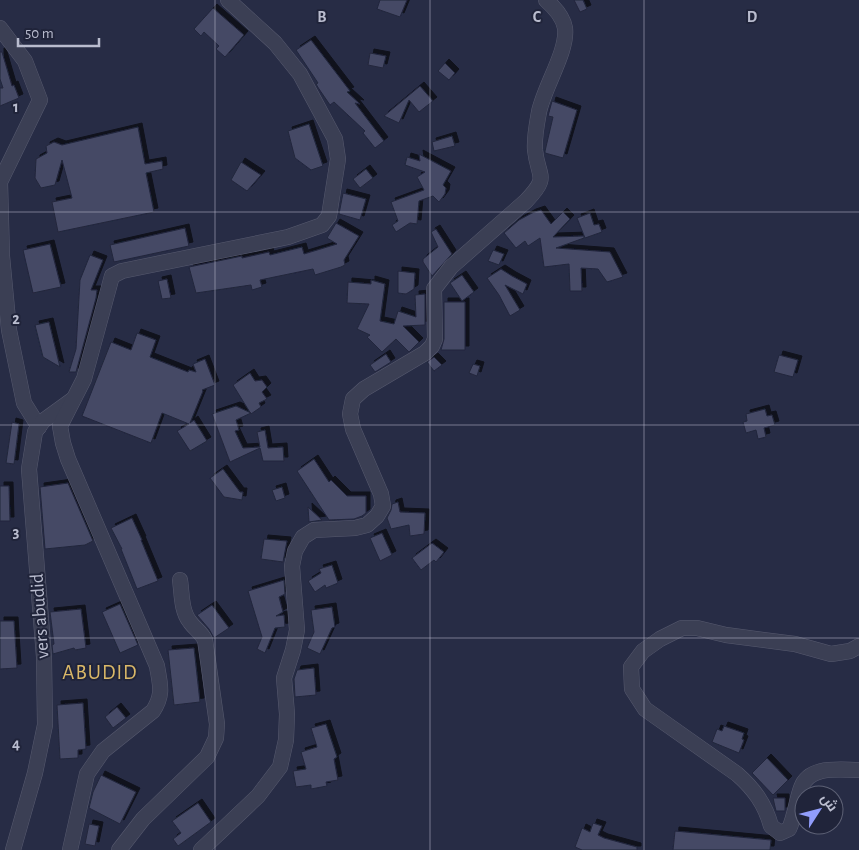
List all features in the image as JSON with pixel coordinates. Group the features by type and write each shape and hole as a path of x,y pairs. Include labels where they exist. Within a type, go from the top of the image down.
{"street":[{"path":"70,850 87,774 103,751 153,711 158,703 161,692 157,666 62,443 60,426 84,379 112,276 122,271 288,237 322,225 329,216 338,159 335,139 300,74 275,43 228,0"},
{"path":"201,850 258,796 280,767 286,740 287,714 284,678 297,630 292,566 295,551 303,537 314,530 355,528 367,525 377,516 383,506 381,494 353,428 350,414 353,400 364,389 426,353 432,346 435,339 434,289 451,267 526,202 536,190 542,177 535,149 539,112 563,48 565,28 557,9 546,0"},
{"path":"0,28 25,61 40,100 0,182 2,283 9,330 24,403 38,427 43,421 75,398"},
{"name":"vers abudid","path":"14,850 35,773 45,725 44,657 29,469 35,432 38,427"},
{"path":"119,850 143,819 207,757 216,738 217,724 205,640 202,633 190,622 184,612 180,580"},
{"path":"859,646 850,651 831,654 795,644 726,635 697,628 682,628 660,638 643,651 631,667 632,689 645,709 749,784 760,798 771,826 780,833 789,829 794,819 801,786 810,775 826,770 859,770"}],"building":[{"path":"380,0 407,0 400,17 377,9"},
{"path":"574,0 583,0 587,9 580,12"},
{"path":"213,8 244,35 225,57 216,49 219,46 204,32 201,36 194,29"},
{"path":"311,40 350,91 347,92 360,104 355,103 384,141 375,148 363,133 365,131 334,102 330,105 316,84 318,83 296,50"},
{"path":"0,52 2,52 12,86 14,85 19,98 0,106 0,88 3,88 0,79"},
{"path":"370,53 386,56 383,68 368,65"},
{"path":"445,63 455,73 449,80 438,71"},
{"path":"420,86 433,101 419,112 409,100 399,123 384,116"},
{"path":"552,101 577,110 563,158 545,153 553,117 548,116"},
{"path":"309,124 323,166 311,170 295,158 288,131"},
{"path":"138,127 145,164 162,161 163,169 146,173 154,212 58,232 52,202 72,198 62,160 55,185 41,188 35,178 36,159 47,153 46,146 54,142 62,145"},
{"path":"452,136 455,146 434,151 432,142"},
{"path":"419,154 451,171 443,185 446,188 445,194 439,202 433,196 419,201 417,224 410,223 396,232 392,225 398,221 391,202 424,190 417,177 425,172 405,165 407,157 420,161"},
{"path":"241,162 261,175 247,191 231,180"},
{"path":"366,169 373,178 360,188 353,179"},
{"path":"343,193 366,199 360,220 339,214"},
{"path":"541,210 551,224 563,212 570,219 553,237 584,236 584,238 556,248 610,252 623,277 607,282 598,269 581,268 582,291 570,291 569,264 544,267 540,238 528,246 525,241 516,248 504,233 519,220"},
{"path":"590,213 594,225 599,224 602,232 585,238 577,218"},
{"path":"336,223 359,236 344,260 345,265 341,267 315,275 313,269 260,280 262,287 252,290 251,285 196,293 189,267 269,252 270,255 302,247 304,254 337,244 327,238"},
{"path":"185,228 189,246 114,262 110,245"},
{"path":"436,229 452,254 432,276 423,259 438,247 431,232"},
{"path":"50,244 61,287 33,293 23,250"},
{"path":"493,250 504,254 499,265 488,261"},
{"path":"90,255 103,260 91,290 97,290 96,298 76,372 69,372 76,349 80,280"},
{"path":"501,269 527,284 523,294 505,285 520,310 510,316 487,278"},
{"path":"398,271 415,273 414,289 406,294 398,293"},
{"path":"462,275 474,292 462,301 450,283"},
{"path":"167,279 171,298 162,299 158,281"},
{"path":"371,280 385,284 380,321 394,324 398,311 416,317 415,295 425,294 425,325 403,326 419,342 409,352 396,339 382,352 367,337 370,335 357,329 369,304 347,303 348,282 371,284"},
{"path":"444,302 465,302 465,350 441,350 444,339"},
{"path":"49,322 60,367 43,357 35,325"},
{"path":"137,333 156,340 150,357 188,372 189,370 196,372 193,364 205,359 215,385 202,390 190,423 194,420 207,441 190,451 177,431 189,424 162,413 151,443 82,416 111,342 131,350"},
{"path":"386,354 391,362 375,372 370,365"},
{"path":"779,355 798,360 793,377 774,372"},
{"path":"434,357 442,365 434,371 427,362"},
{"path":"473,364 480,366 477,376 469,373"},
{"path":"250,373 255,381 262,380 267,387 262,392 267,399 259,403 261,407 251,414 233,385"},
{"path":"236,406 251,413 236,420 239,430 235,431 243,448 260,447 257,432 265,430 268,448 283,447 284,461 263,461 260,448 230,462 212,414"},
{"path":"765,409 767,416 772,415 775,425 764,428 766,437 758,439 756,430 746,433 743,422 747,421 746,414"},
{"path":"12,422 19,424 14,464 6,463"},
{"path":"314,459 329,482 331,480 347,496 366,496 366,513 354,519 329,520 297,471"},
{"path":"223,469 240,492 243,492 242,500 224,497 210,478"},
{"path":"68,483 93,541 85,545 45,549 40,487"},
{"path":"0,486 9,486 10,521 0,521"},
{"path":"282,487 285,498 276,501 272,490"},
{"path":"398,502 400,512 425,513 424,534 410,536 409,525 391,529 387,518 392,504"},
{"path":"308,507 322,520 309,522"},
{"path":"132,518 158,581 137,589 122,549 111,528"},
{"path":"382,533 392,555 380,561 370,538"},
{"path":"264,539 287,541 283,562 261,559"},
{"path":"432,543 444,552 436,562 434,560 421,570 412,558"},
{"path":"332,565 338,583 326,588 325,585 315,592 308,581 321,573 319,569"},
{"path":"284,580 285,594 279,597 283,612 276,616 284,615 285,627 275,628 265,653 257,649 262,637 248,591"},
{"path":"120,604 138,645 120,653 102,612"},
{"path":"212,605 229,628 214,638 197,615"},
{"path":"332,607 335,627 332,628 320,654 307,648 314,632 311,610"},
{"path":"81,609 86,648 75,650 74,648 53,654 52,645 54,644 50,612"},
{"path":"0,621 14,621 17,668 0,669"},
{"path":"194,648 200,702 174,705 168,650"},
{"path":"314,668 316,695 295,697 294,679 297,670"},
{"path":"83,703 86,749 78,750 78,758 60,759 57,705"},
{"path":"117,707 126,718 113,728 105,717"},
{"path":"326,724 337,757 334,759 338,780 326,782 327,786 311,789 311,785 296,787 293,771 306,769 301,752 317,747 311,728"},
{"path":"724,726 744,733 742,739 744,740 739,753 712,742 717,729 722,731"},
{"path":"767,758 788,780 773,795 752,773"},
{"path":"101,775 136,792 120,824 89,808 93,792"},
{"path":"773,798 785,798 785,811 776,811"},
{"path":"198,803 211,822 178,846 173,839 181,833 172,821"},
{"path":"593,823 602,826 598,835 637,847 637,850 582,850 575,847 582,828 590,832"},
{"path":"89,824 99,826 95,846 85,844"},
{"path":"675,831 771,840 770,850 673,850"}],"district":[{"name":"ABUDID","path":"100,672"}]}
